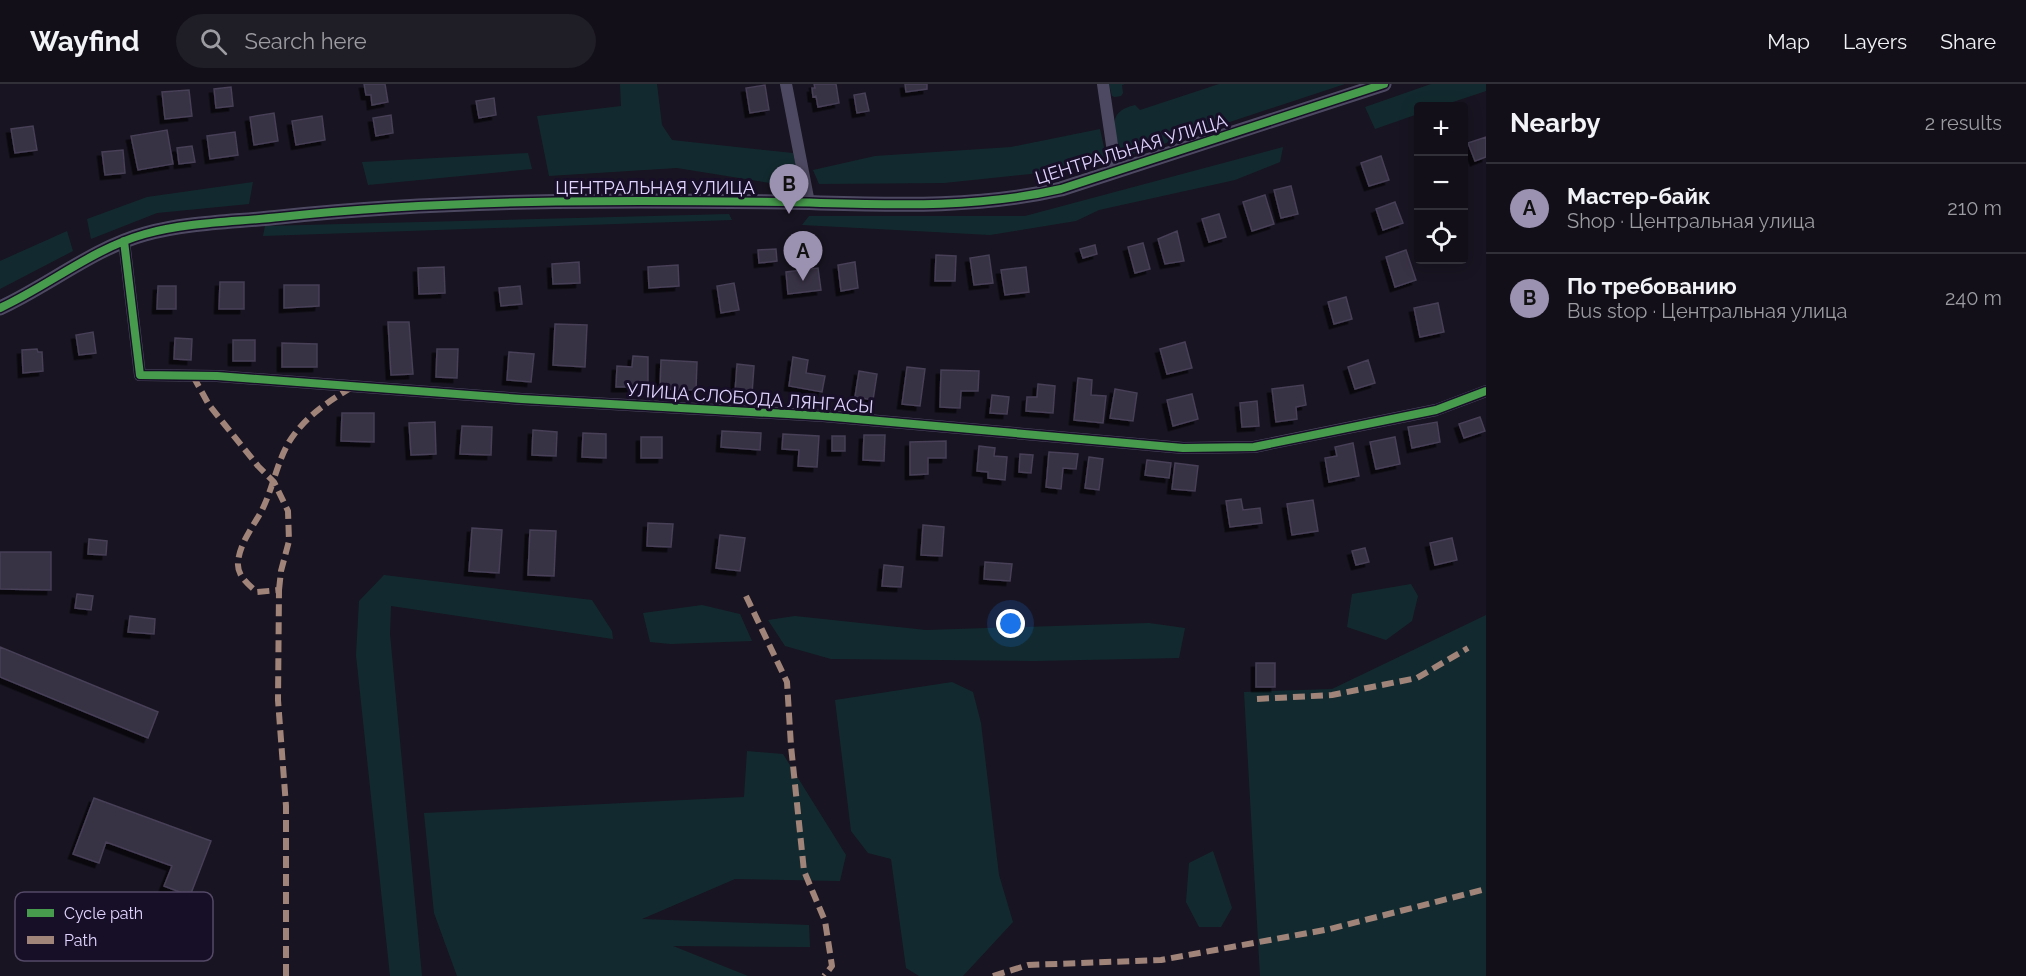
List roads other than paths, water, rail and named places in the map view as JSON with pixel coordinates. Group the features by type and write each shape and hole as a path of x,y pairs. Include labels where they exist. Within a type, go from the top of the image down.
{"street":[{"path":"786,84 808,203"},
{"path":"1103,84 1116,172"},
{"name":"ЦЕНТРАЛЬНАЯ УЛИЦА","path":"0,308 124,241 182,227 361,208 558,201 912,205 1024,198 1116,172 1384,84"},
{"name":"УЛИЦА СЛОБОДА ЛЯНГАСЫ","path":"124,241 140,375 217,376 522,399 823,416 1183,448 1254,447 1436,410 1486,390"}],"place":[{"name":"По требованию","path":"789,214"},
{"name":"Мастер-байк","path":"803,281"}]}
